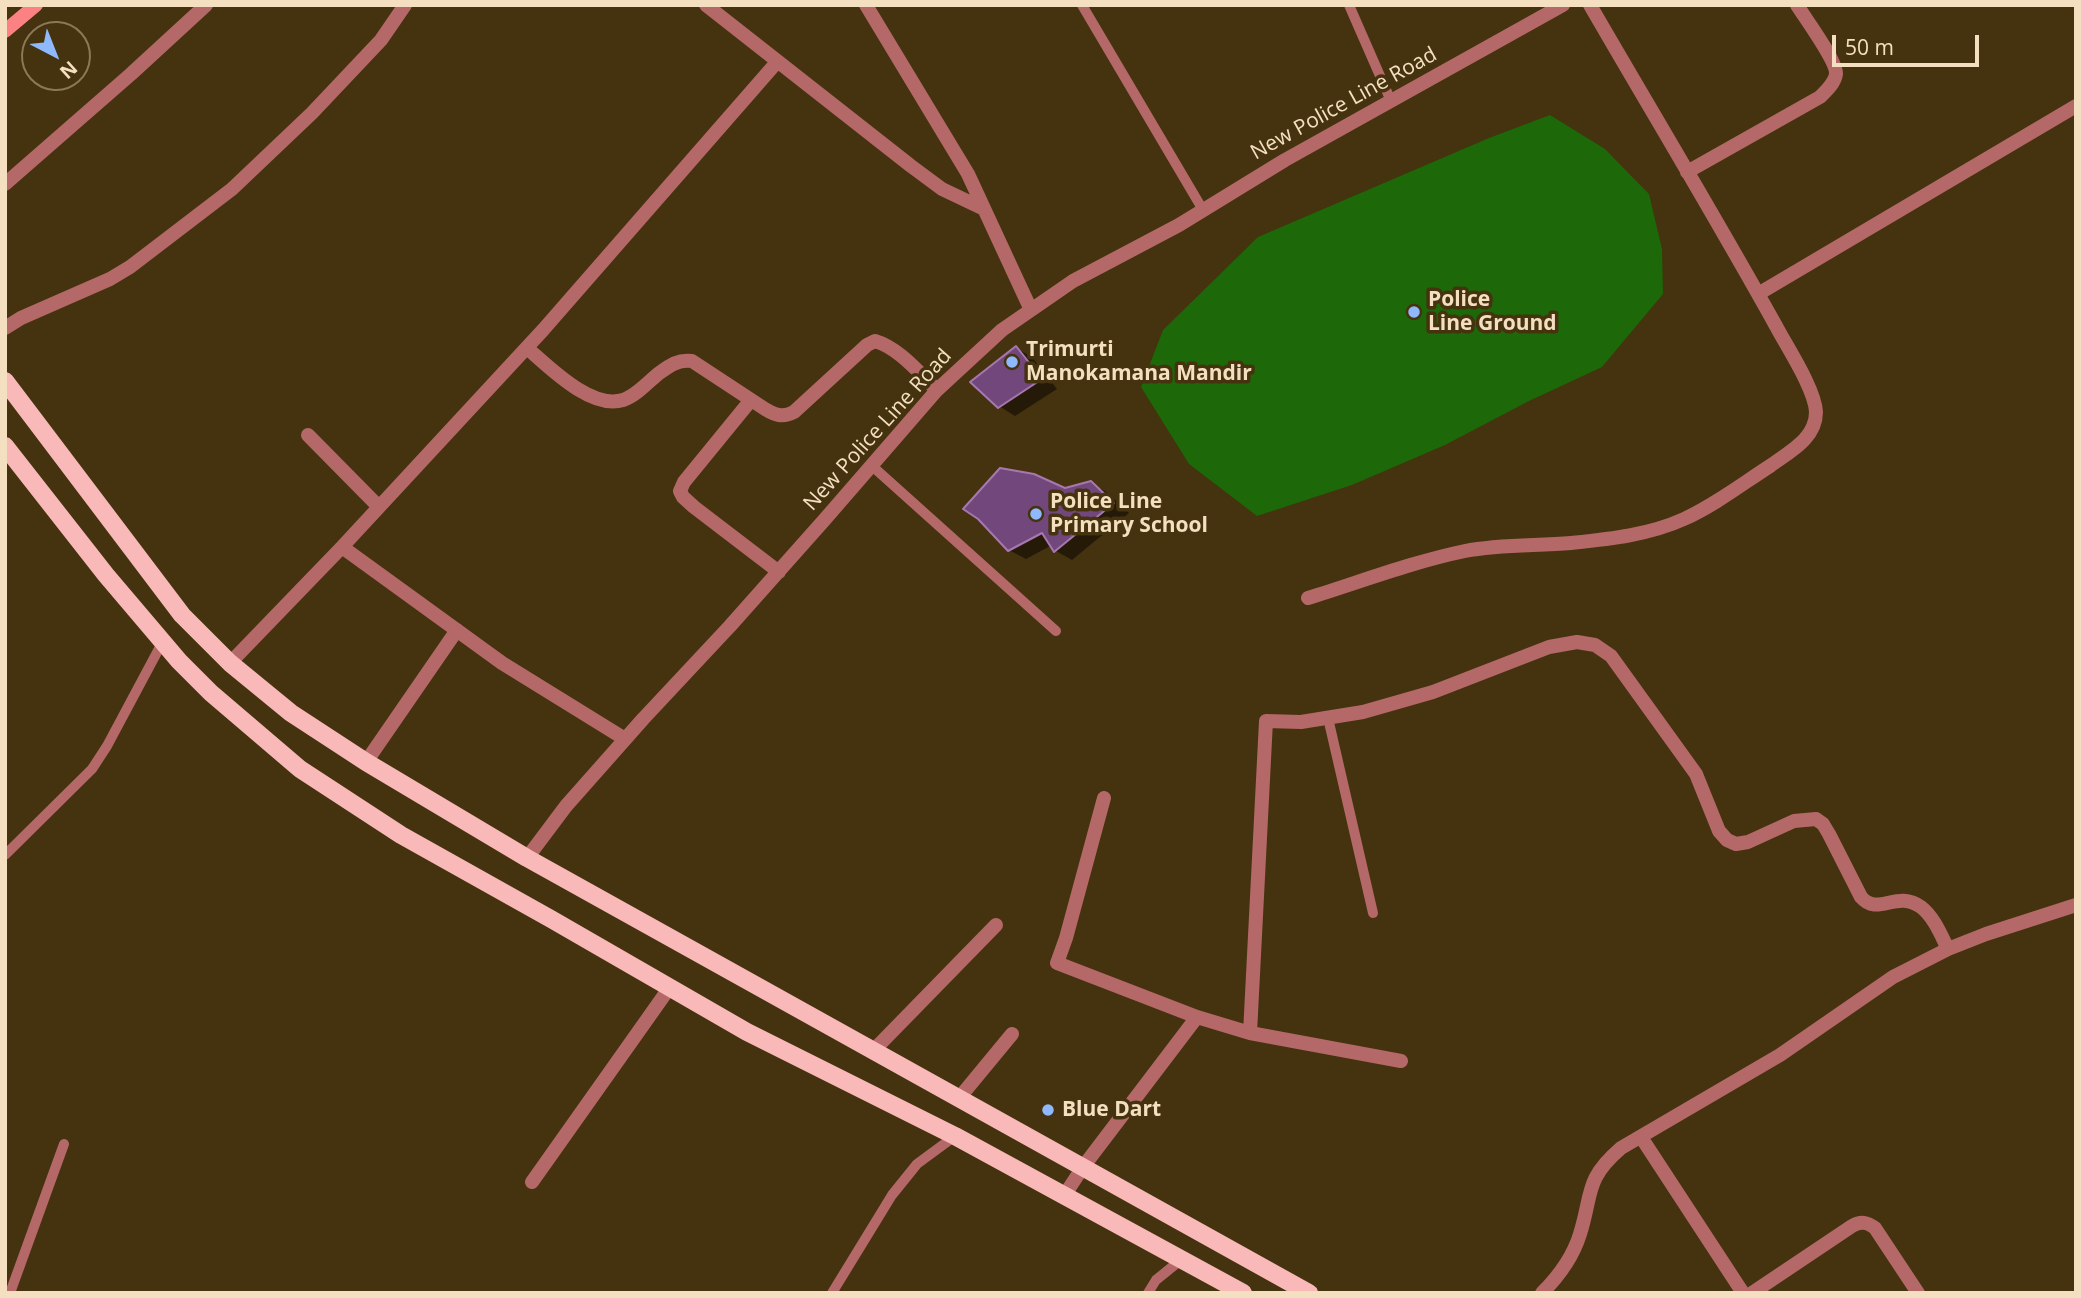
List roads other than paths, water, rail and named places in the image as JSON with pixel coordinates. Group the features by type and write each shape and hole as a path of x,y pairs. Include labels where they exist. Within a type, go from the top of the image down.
{"main road":[{"path":"9,393 182,615 230,663 291,713 366,762 527,858 1309,1293"},
{"path":"5,446 162,643 252,730 339,796 401,835 747,1032 955,1136 1243,1293"}],"street":[{"path":"5,31 36,5"},
{"path":"5,184 206,5"},
{"path":"5,328 130,267 232,189 312,113 380,40 405,5"},
{"path":"706,5 942,189 984,209"},
{"path":"866,5 968,174 1031,310"},
{"name":"New Police Line Road","path":"527,858 566,806 779,572 937,390 1002,330 1073,281 1179,225 1285,160 1563,5"},
{"path":"1308,598 1466,550 1569,543 1653,530 1684,519 1721,499 1798,446 1813,430 1816,412 1812,396 1758,294 1590,5"},
{"path":"1687,172 1820,97 1832,85 1836,74 1832,60 1797,5"},
{"path":"230,663 527,348 777,62"},
{"path":"1758,294 2076,106"},
{"path":"527,348 583,393 607,401 623,400 682,360 692,361 775,415 785,416 794,412 867,345 875,341 892,349 937,390"},
{"path":"751,400 684,482 680,491 694,507 779,572"},
{"path":"308,435 379,507"},
{"path":"342,547 502,663 625,739"},
{"path":"366,762 457,630"},
{"path":"1250,1033 1266,721 1301,722 1363,712 1433,692 1549,647 1577,642 1595,645 1611,656 1696,774 1719,831 1727,840 1736,844 1748,842 1794,821 1816,819 1824,824 1866,903 1873,906 1896,900 1910,901 1922,908 1932,919 1948,949"},
{"path":"1104,798 1057,962 1197,1017 1250,1033 1401,1061"},
{"path":"1542,1293 1570,1259 1580,1234 1595,1175 1621,1148 1780,1055 1893,977 1948,949 2076,905"},
{"path":"873,1051 996,925"},
{"path":"532,1182 670,987"},
{"path":"1064,1196 1197,1017"},
{"path":"960,1097 1012,1034"},
{"path":"1641,1137 1743,1293"},
{"path":"1752,1293 1860,1222 1875,1228 1918,1293"}],"lane":[{"path":"1082,5 1203,210"},
{"path":"1349,5 1391,101"},
{"path":"871,465 1056,631"},
{"path":"5,855 92,769 162,643"},
{"path":"1328,718 1373,913"},
{"path":"832,1293 916,1164 955,1136"},
{"path":"10,1293 64,1144"},
{"path":"1148,1293 1156,1280 1182,1259"}],"place":[{"name":"Police Line Ground","path":"1414,312"},
{"name":"Trimurti Manokamana Mandir","path":"1012,362"},
{"name":"Police Line Primary School","path":"1036,514"},
{"name":"Blue Dart","path":"1048,1110"}]}
